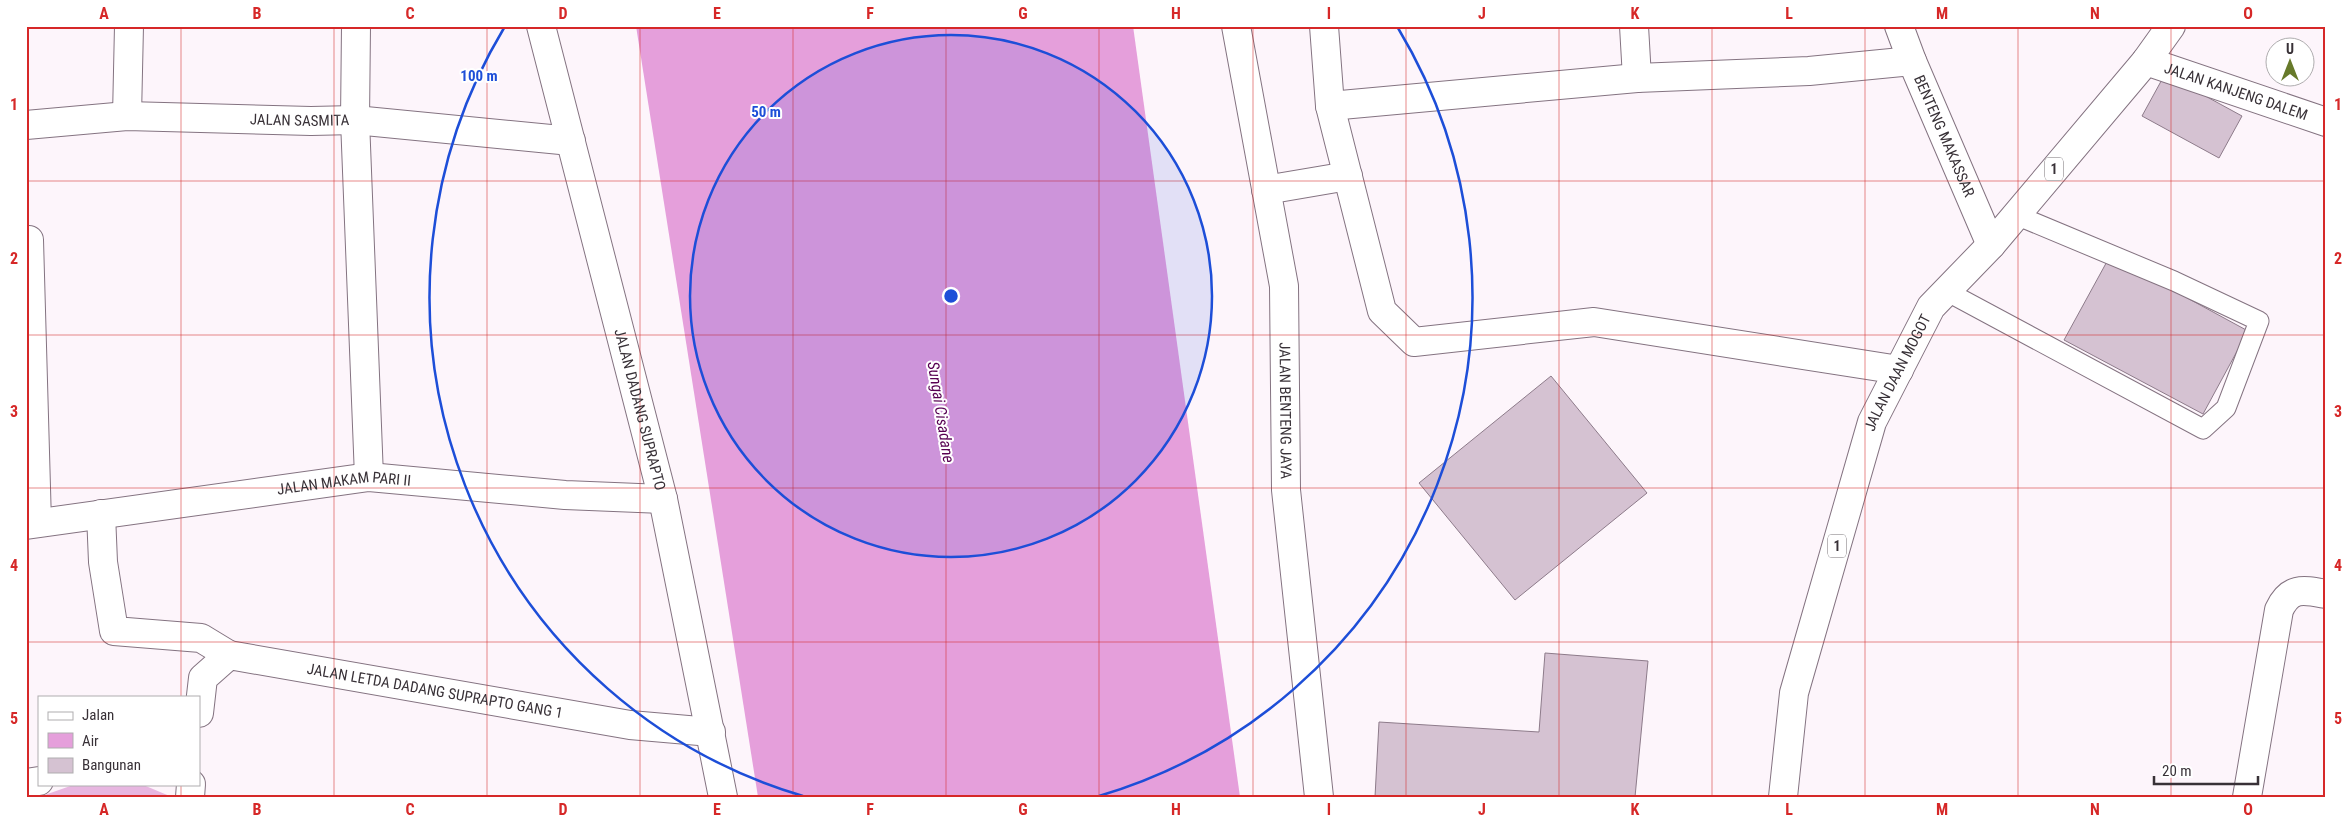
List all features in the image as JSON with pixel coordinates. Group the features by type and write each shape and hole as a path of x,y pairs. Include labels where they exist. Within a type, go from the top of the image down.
{"main road":[{"path":"127,116 128,26"},
{"path":"356,26 355,120 369,477"},
{"name":"JALAN DADANG SUPRAPTO","path":"542,26 664,500 724,797"},
{"name":"JALAN BENTENG JAYA","path":"1236,26 1284,286 1286,490 1319,797"},
{"path":"1324,26 1330,106 1382,311 1414,342 1594,322 1899,370"},
{"path":"1634,26 1638,78"},
{"name":"BENTENG MAKASSAR","path":"1899,26 1912,61 1991,245"},
{"name":"JALAN DAAN MOGOT","path":"1783,797 1794,693 1872,422 1931,307 1991,245 2146,61 2170,26"},
{"path":"1330,106 1638,78 1809,71 1912,61"},
{"name":"JALAN KANJENG DALEM","path":"2146,61 2326,122"},
{"name":"JALAN SASMITA","path":"26,125 127,116 310,121 355,120 571,140"},
{"path":"1266,190 1348,176"},
{"path":"29,240 32,524"},
{"name":"JALAN MAKAM PARI II","path":"32,524 369,477 565,496 664,500"},
{"path":"101,514 103,562 114,631 201,638 229,655 203,678 200,704"},
{"path":"2247,797 2279,610 2284,599 2292,593 2306,590 2326,594"},
{"name":"JALAN LETDA DADANG SUPRAPTO GANG 1","path":"229,655 630,725 711,732"}],"lane":[{"path":"1946,292 2203,429 2226,408 2259,322 2174,280 2016,215"}],"shaded area":[{"path":"70,786 146,786 172,797 39,797"}],"water":[{"name":"Sungai Cisadane","path":"636,26 1133,26 1240,797 758,797"}],"building":[{"path":"2165,74 2242,116 2219,158 2142,116"},
{"path":"2110,256 2248,331 2203,414 2064,340"},
{"path":"1551,376 1647,493 1515,600 1419,483"},
{"path":"1545,653 1648,661 1635,797 1375,797 1379,722 1539,732"}]}
